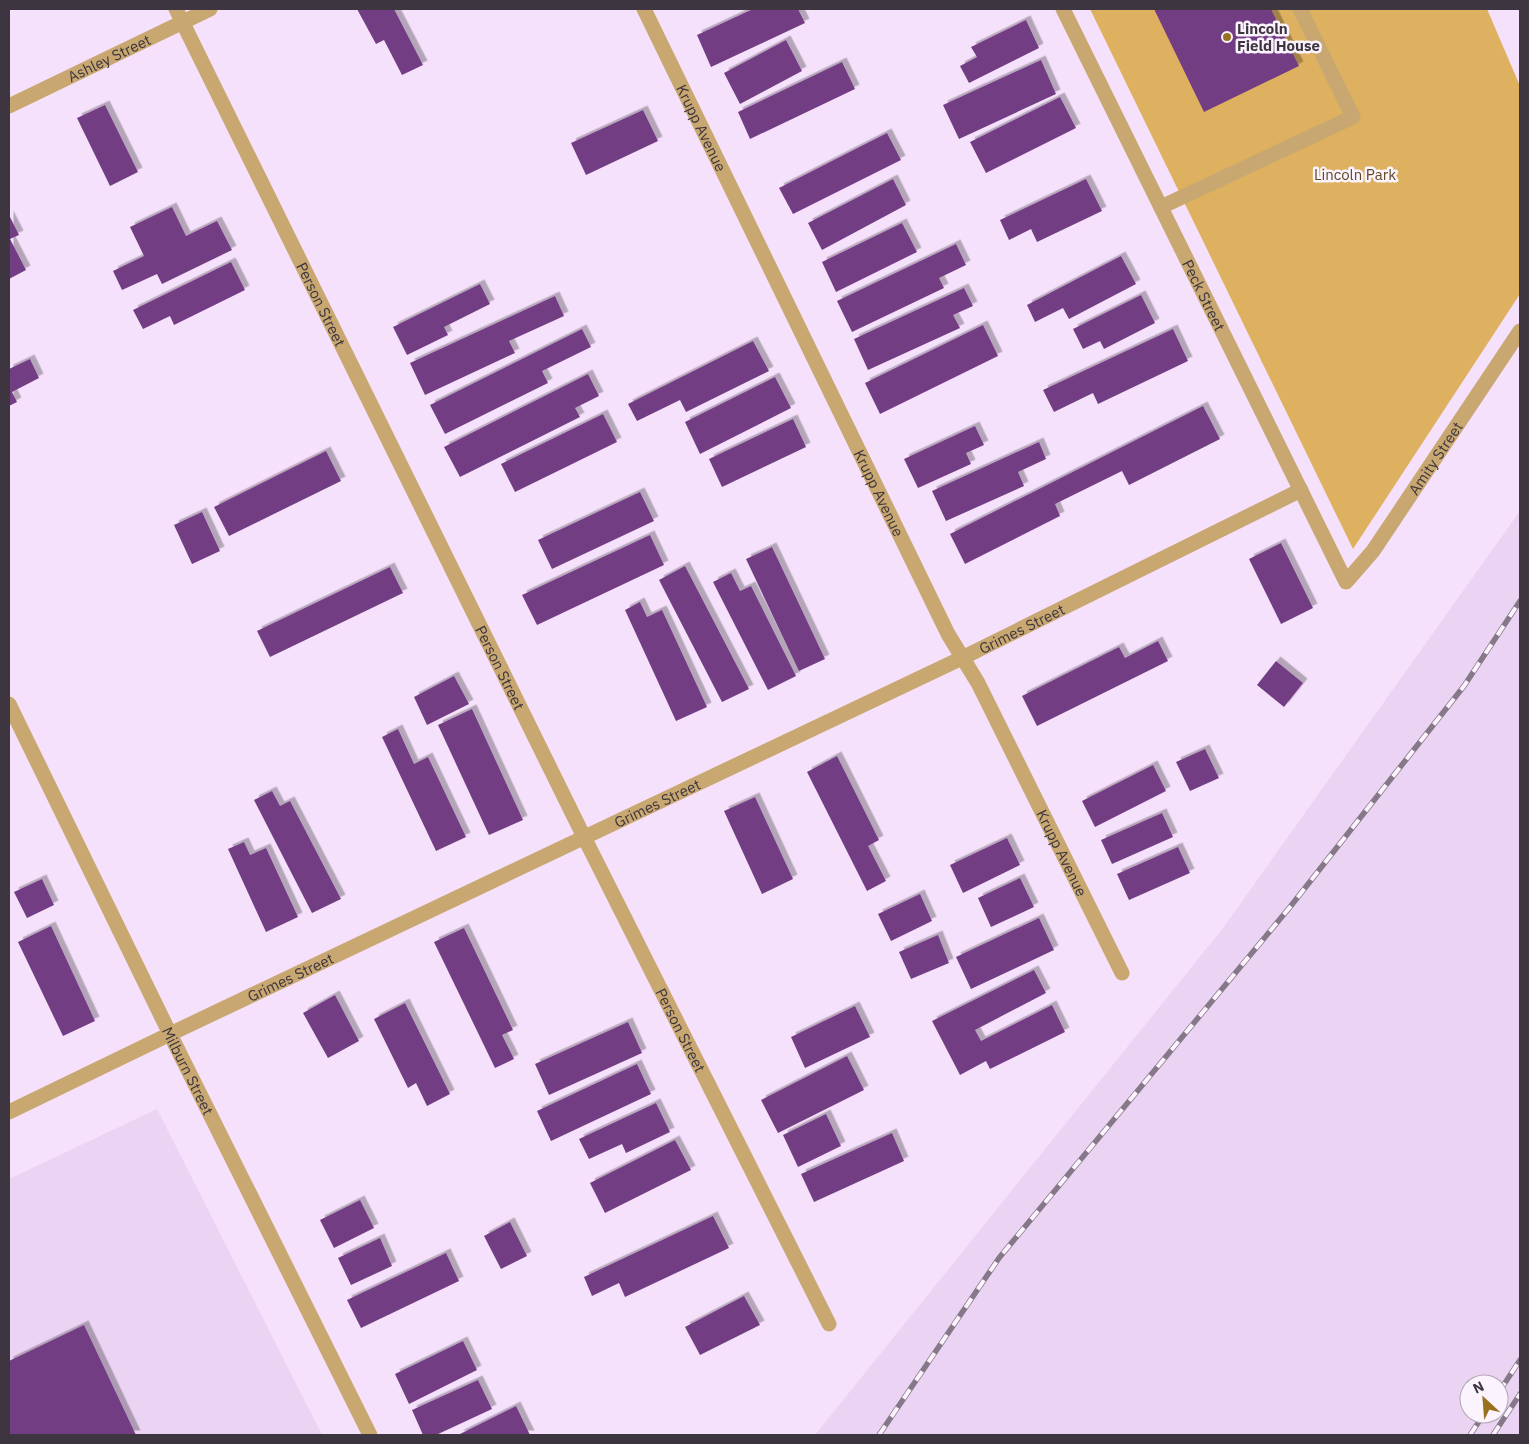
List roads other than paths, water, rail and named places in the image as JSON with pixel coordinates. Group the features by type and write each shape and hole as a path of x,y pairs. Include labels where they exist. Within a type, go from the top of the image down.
{"street":[{"name":"Ashley Street","path":"9,106 180,15 210,9"},
{"name":"Krupp Avenue","path":"644,9 948,634 978,683 1122,973"},
{"name":"Peck Street","path":"1063,9 1346,582"},
{"path":"1161,207 1353,117 1300,9"},
{"name":"Person Street","path":"180,15 584,837 829,1324"},
{"name":"Amity Street","path":"1346,582 1373,551 1520,330"},
{"name":"Grimes Street","path":"9,1112 962,658 1301,490"},
{"name":"Milburn Street","path":"9,704 170,1034 370,1435"}],"railway":[{"path":"879,1435 999,1258 1290,907 1464,686 1520,601"},
{"path":"1509,1377 1520,1360"},
{"path":"1493,1435 1520,1394"},
{"path":"1470,1435 1477,1424"}],"place":[{"name":"Lincoln Field House","path":"1227,37"}],"park label":[{"name":"Lincoln Park","path":"1355,174"}]}
